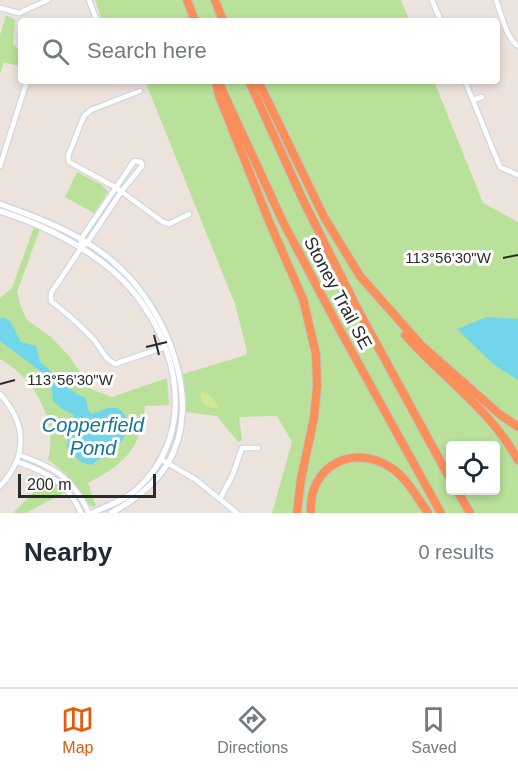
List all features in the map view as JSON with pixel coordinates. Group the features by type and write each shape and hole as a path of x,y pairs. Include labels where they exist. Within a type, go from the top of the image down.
{"highway":[{"path":"187,0 194,18"},
{"path":"215,0 222,18"},
{"path":"217,84 219,96 303,299 316,354 317,386 314,418 301,479 297,513"},
{"name":"Stoney Trail SE","path":"218,84 283,222 441,513"},
{"name":"Stoney Trail SE","path":"250,84 303,200 347,289 446,472"},
{"path":"259,84 324,217 370,290 417,349 488,417 503,435 518,460"},
{"path":"370,290 429,353 498,413 518,427"},
{"path":"311,513 310,503 320,476 330,466 344,459 360,456 376,459 392,468 407,482 428,513"},
{"path":"460,495 470,513"}],"street":[{"path":"0,8 19,13 48,0"},
{"path":"89,0 96,18"},
{"path":"432,0 440,18"},
{"path":"496,0 510,37 518,46"},
{"path":"0,166 26,84"},
{"path":"466,84 500,167 518,175"},
{"path":"140,92 91,111 84,116 68,156 69,162 116,188 163,222 169,224 189,214"},
{"path":"473,100 482,97"},
{"path":"84,241 142,166 141,162 134,161 116,188 84,241 81,248 51,293 51,301 72,317 95,341 109,362 115,364 165,346"},
{"path":"0,204 52,224 84,241 120,267 161,322 171,344 180,381 182,416 180,434 168,463 158,477 131,502 111,513"},
{"path":"0,212 44,229 81,248 134,287 165,346 174,382 176,406 172,436 162,460 152,474 135,491 109,506 90,513 73,485 59,472 20,455"},
{"path":"0,394 10,405 17,419 21,438 18,462 0,486"},
{"path":"220,499 233,474 242,448 258,448"},
{"path":"162,460 195,479 237,513"},
{"path":"18,462 54,477 68,490 81,513"}],"green space":[{"path":"95,0 401,0 409,18 101,18"},
{"path":"6,15 15,20 13,44 18,50 18,66 4,62 0,74 0,35"},
{"path":"146,84 435,84 483,203 518,222 518,513 272,513 292,442 277,416 239,417 242,440 238,442 217,416 186,412 183,374 246,355 247,351 235,304"},
{"path":"77,172 102,185 108,192 94,213 65,197"},
{"path":"34,227 40,229 17,292 27,320 51,337 70,357 91,389 112,397 167,378 169,405 145,406 140,433 129,453 112,469 88,483 96,506 93,507 66,475 48,460 50,430 41,402 24,378 0,359 0,298 12,288"},
{"path":"202,391 211,396 219,407 211,408 204,405 201,399"},
{"path":"43,475 65,492 26,513 13,513 33,493"}],"water":[{"path":"487,317 518,319 518,380 493,364 457,329"},
{"name":"Copperfield Pond","path":"0,318 10,321 21,342 36,346 40,362 67,387 86,398 88,410 92,414 107,408 116,408 124,413 127,422 126,432 122,441 112,451 92,465 84,463 72,454 67,446 69,434 76,422 73,414 62,409 53,401 51,379 0,341"}]}
